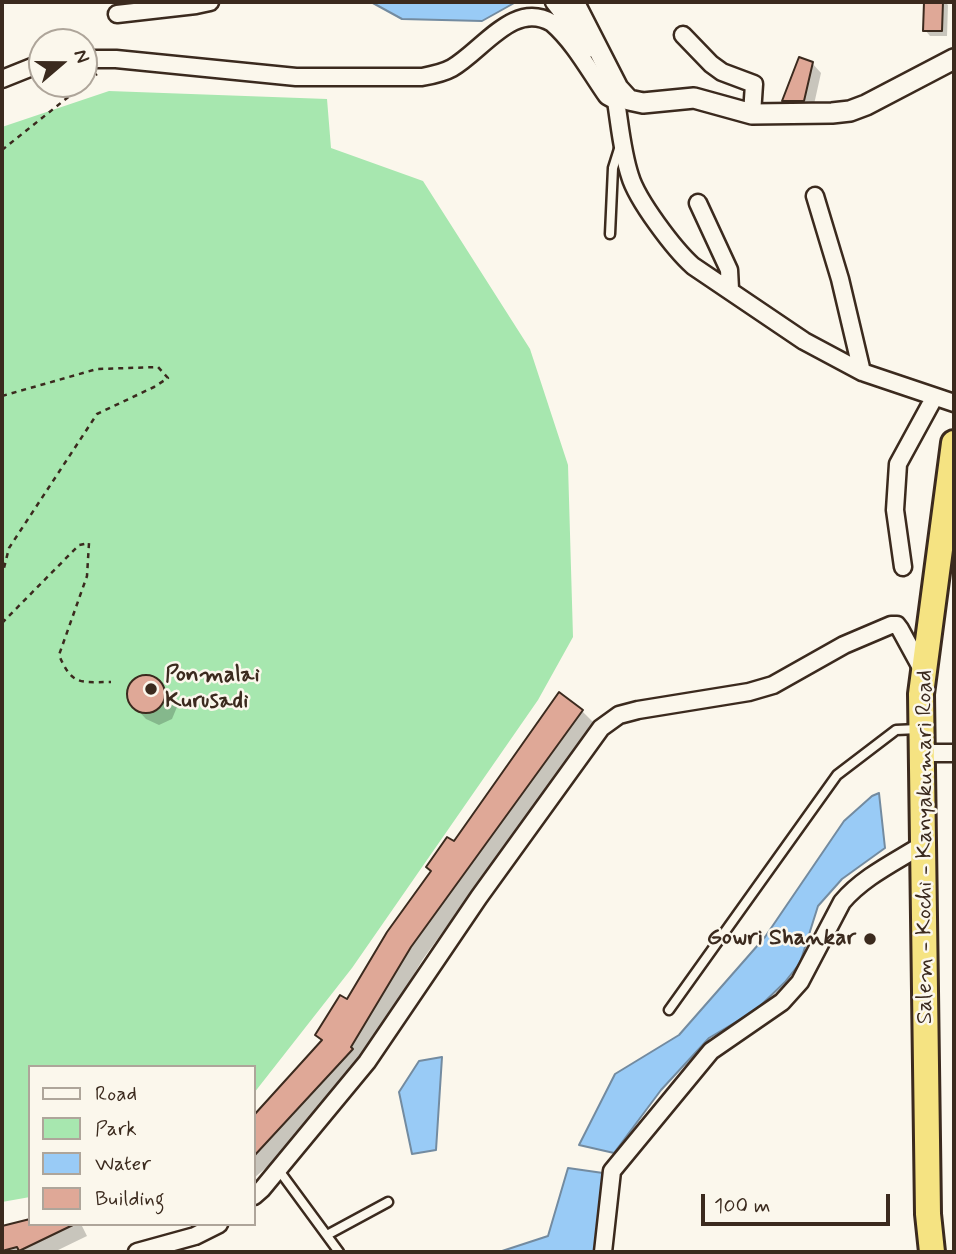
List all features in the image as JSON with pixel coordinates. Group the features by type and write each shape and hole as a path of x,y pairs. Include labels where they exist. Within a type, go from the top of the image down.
{"highway":[{"name":"Salem - Kochi - Kanyakumari Road","path":"932,1252 928,1214 922,741 924,674 954,443"}],"street":[{"path":"117,14 210,2"},
{"path":"554,2 564,12 575,31 596,80"},
{"path":"574,2 622,100 622,140 633,185 680,254 693,266 804,341 862,372 954,403"},
{"path":"98,59 296,77 432,75 453,68 499,26 512,17 531,11 552,23 566,38 607,96 643,103 694,98 752,114 808,114 850,111 954,59"},
{"path":"683,35 716,68 754,84 752,114"},
{"path":"2,79 28,69"},
{"path":"815,196 840,279 862,372"},
{"path":"698,203 729,270 730,289"},
{"path":"903,567 895,510 898,464 934,398"},
{"path":"256,1194 367,1062 478,897 600,728 611,719 638,710 749,692 774,685 845,645 891,625 900,628 924,674"},
{"path":"922,741 954,753"},
{"path":"603,1252 612,1171 711,1051 782,1002 800,982 842,902 849,894 870,877 922,845"},
{"path":"137,1252 195,1236 215,1226"}],"lane":[{"path":"610,233 613,168 622,140"},
{"path":"668,1010 837,775 896,730 922,741"},
{"path":"278,1170 339,1252"},
{"path":"327,1235 388,1202"}],"path":[{"path":"2,150 116,59"},
{"path":"2,396 97,369 158,367 168,378 97,414 9,548 2,576"},
{"path":"2,623 79,545 89,543 87,576 59,655 67,673 78,682 111,682"}],"green space":[{"path":"109,91 327,99 331,148 423,181 530,349 568,465 573,637 538,700 352,968 256,1090 256,1065 28,1065 28,1197 2,1202 2,127 88,98 98,98 98,95"}],"water":[{"path":"371,2 516,2 482,21 402,19"},
{"path":"879,793 885,848 842,879 818,906 800,963 785,982 756,1010 709,1038 661,1090 614,1153 579,1145 615,1074 679,1035 765,937 844,821"},
{"path":"442,1057 436,1150 412,1154 399,1092 419,1061"},
{"path":"568,1168 603,1173 595,1252 499,1252 548,1236"}],"building":[{"path":"924,2 943,2 942,31 923,31"},
{"path":"799,57 813,62 804,101 782,101"},
{"path":"146,675 159,681 165,694 159,707 146,713 133,707 127,694 133,681"},
{"path":"559,692 583,710 411,947 351,1047 353,1049 256,1154 256,1113 322,1040 315,1035 340,995 347,999 387,932 431,871 426,867 447,837 454,841"},
{"path":"28,1220 28,1226 71,1226 19,1251 17,1247 2,1251 2,1226"}],"place":[{"name":"Ponmalai Kurusadi","path":"151,689"},
{"name":"Gowri Shankar","path":"870,939"}]}
